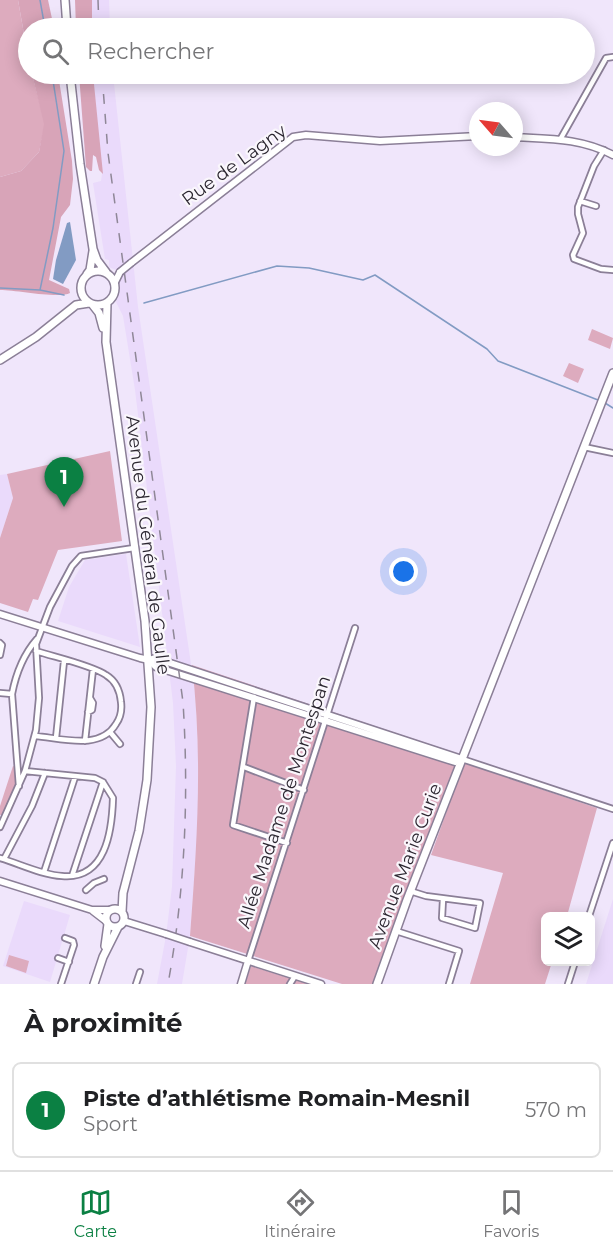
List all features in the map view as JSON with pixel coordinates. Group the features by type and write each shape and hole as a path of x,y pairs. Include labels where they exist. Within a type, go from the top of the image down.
{"main road":[{"path":"65,0 66,18"},
{"path":"71,84 93,249 97,260 115,282 114,294 107,303 76,305"},
{"path":"0,360 36,337 76,305 81,293 81,282 90,270 93,249"},
{"path":"87,274 96,270 107,273"},
{"path":"81,293 90,303"},
{"name":"Avenue du Général de Gaulle","path":"90,303 99,313 106,342 149,660 151,706 147,780 139,831 123,893 121,924 103,957 94,984"},
{"name":"Avenue du Général de Gaulle","path":"106,342 107,303"},
{"name":"Avenue Marie Curie","path":"377,984 410,891 613,373"},
{"name":"Avenue du Général de Gaulle","path":"103,957 106,915 123,893"},
{"path":"112,909 122,912"},
{"path":"107,922 121,924"}],"street":[{"path":"595,78 606,58 613,57"},
{"path":"561,138 591,84"},
{"name":"Rue de Lagny","path":"120,272 293,137 306,135 388,141 469,136"},
{"path":"523,137 580,141 613,155"},
{"path":"604,150 579,201 578,214 583,233 574,258 579,262 613,270"},
{"path":"579,201 596,206"},
{"path":"107,273 120,272"},
{"path":"115,282 120,272"},
{"path":"584,447 613,453"},
{"path":"0,827 2,818 25,771 35,736 39,698 36,654 38,638 50,607 78,558 134,548"},
{"path":"0,614 149,660 156,667 326,717"},
{"name":"Allée Madame de Montespan","path":"241,984 354,628"},
{"path":"19,786 12,694 17,672 26,654 38,638"},
{"path":"0,643 2,645 0,655"},
{"path":"26,654 36,654 93,669 116,683 120,692 121,716 110,732 101,738 85,741 35,736"},
{"path":"149,660 156,658 454,762 462,759 613,809"},
{"path":"56,738 64,661"},
{"path":"85,741 93,669"},
{"path":"0,693 12,694"},
{"path":"254,697 234,825 287,843"},
{"path":"110,732 120,744"},
{"path":"16,755 29,757"},
{"path":"244,767 304,790"},
{"path":"25,771 45,773 75,777 95,778 103,782 113,798 105,849 100,861 87,872 61,876 2,858 32,806 45,773"},
{"path":"44,872 75,777"},
{"path":"72,876 103,782"},
{"path":"590,912 613,843"},
{"path":"87,872 94,883"},
{"path":"86,890 94,883 104,879"},
{"path":"0,881 92,910 112,909"},
{"path":"410,891 443,899 480,903 474,928 442,918 443,899"},
{"path":"92,910 107,922"},
{"path":"121,924 166,934 321,984"},
{"path":"396,931 459,951 448,984"},
{"path":"61,984 74,943 65,938"},
{"path":"58,958 69,962"},
{"path":"568,984 574,966"},
{"path":"136,984 140,972"},
{"path":"290,984 295,976"}],"shaded area":[{"path":"0,0 18,0 21,18 18,18 18,84 35,84 45,124 39,152 21,171 0,177"},
{"path":"18,0 48,0 52,18 21,18"},
{"path":"75,0 92,0 92,18 76,18"},
{"path":"92,0 109,0 110,18 92,18"},
{"path":"34,84 60,84 73,179 70,205 61,217 49,280 69,289 70,293 65,295 0,290 0,177 21,171 39,152 44,124"},
{"path":"80,84 94,84 103,174 93,155 92,171 86,167"},
{"path":"94,84 114,84 138,307 195,691 199,766 198,827 190,936 182,984 157,984 172,887 176,766 173,703 135,390 123,316 116,302 120,292 119,278 116,270 109,267 109,260 105,259 93,183 101,181"},
{"path":"592,329 613,338 610,349 588,340"},
{"path":"569,363 584,369 578,383 563,376"},
{"path":"110,451 122,541 58,550 38,600 33,599 28,612 0,603 0,538 13,498 7,474"},
{"path":"7,474 13,498 0,538 0,475"},
{"path":"126,554 140,647 58,621 69,587 85,560"},
{"path":"192,665 459,754 373,984 342,984 190,936 197,834 198,768"},
{"path":"464,763 597,808 568,912 541,912 541,966 551,966 545,984 470,984 503,873 431,855"},
{"path":"13,766 17,787 4,815 0,815 0,806"},
{"path":"613,899 613,984 586,984 592,966 595,966 595,956"},
{"path":"24,901 70,915 50,982 3,966"},
{"path":"9,955 29,961 26,973 6,966"},
{"path":"251,966 308,984 245,984"}],"water":[{"path":"70,222 76,260 63,284 53,279 67,223"}],"waterway":[{"path":"40,0 43,18"},
{"path":"40,290 53,228 64,151 54,84"},
{"path":"144,303 277,266 309,268 363,280 375,275 487,349 498,361 598,400"},
{"path":"0,288 40,290 64,295"},
{"path":"605,403 613,408"}],"railway":[{"path":"98,0 99,18"},
{"path":"103,84 108,153 183,702 186,773 184,843 182,879 168,984"}],"place":[{"name":"Piste d’athlétisme Romain-Mesnil","path":"64,507"}]}
